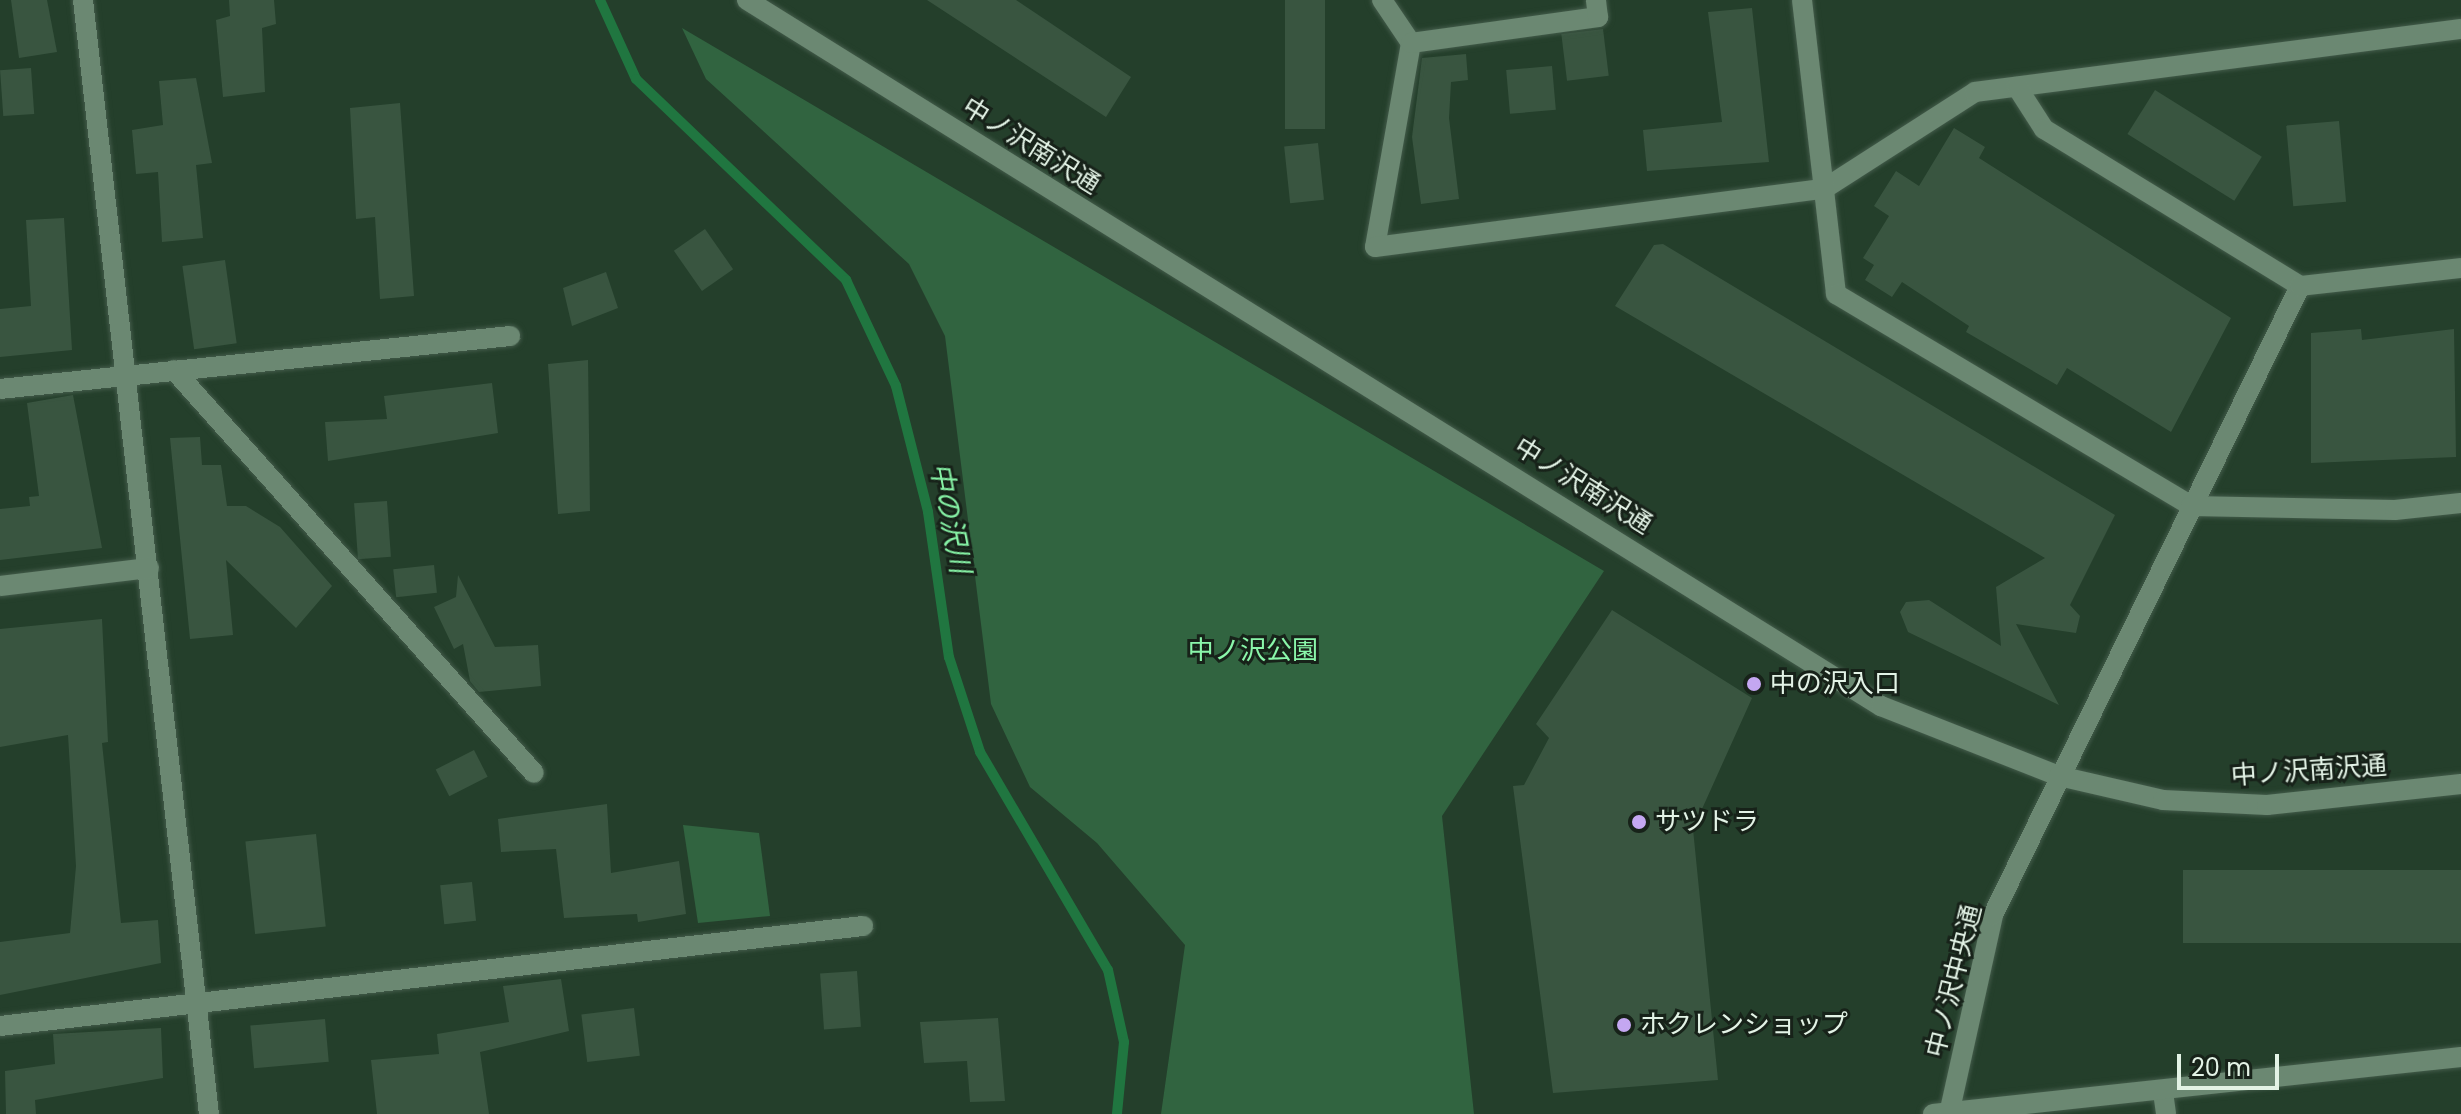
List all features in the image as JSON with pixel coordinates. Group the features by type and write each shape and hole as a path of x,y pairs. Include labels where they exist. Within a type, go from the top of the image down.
{"street":[{"path":"83,0 209,1114"},
{"name":"中ノ沢南沢通","path":"747,0 1881,706 2059,776 2163,800 2267,805 2461,784"},
{"path":"1382,0 1411,43 1375,247 1824,189 1975,92 2461,29"},
{"path":"1411,43 1598,17 1596,0"},
{"path":"1802,0 1836,294 2191,506 2395,510 2461,503"},
{"path":"2017,87 2044,129 2300,286 2461,268"},
{"name":"中ノ沢中央通","path":"1944,1114 1993,915 2300,286"},
{"path":"0,389 510,336"},
{"path":"174,370 534,773"},
{"path":"0,586 149,568"},
{"path":"0,1026 863,926"},
{"path":"1944,1114 2461,1057"},
{"path":"2163,1092 2166,1114"}],"green space":[{"name":"中ノ沢公園","path":"682,28 1604,571 1442,816 1474,1114 1161,1114 1185,945 1097,843 1030,787 991,704 945,336 909,264 706,79"},
{"path":"683,825 759,833 770,916 698,923"}],"building":[{"path":"11,0 47,0 57,52 19,58"},
{"path":"229,0 274,0 276,24 262,28 265,92 223,97 216,20 230,16"},
{"path":"927,0 1016,0 1131,77 1106,117"},
{"path":"1285,0 1325,0 1325,129 1285,129"},
{"path":"1752,8 1769,162 1647,171 1643,130 1722,122 1708,12"},
{"path":"1603,29 1609,76 1567,81 1561,34"},
{"path":"1466,54 1468,80 1451,82 1449,118 1459,199 1421,204 1412,137 1422,58"},
{"path":"1552,66 1556,110 1510,114 1506,70"},
{"path":"31,68 34,114 3,116 0,70"},
{"path":"196,78 212,163 196,165 203,238 162,242 158,172 136,174 132,130 163,125 159,81"},
{"path":"2155,90 2262,157 2234,201 2127,134"},
{"path":"400,103 414,296 380,299 375,217 356,219 350,108"},
{"path":"2339,121 2346,202 2293,206 2286,126"},
{"path":"1954,128 1985,147 1979,158 2231,318 2171,432 2067,368 2057,385 1966,332 1969,326 1902,282 1892,297 1865,280 1874,265 1863,258 1889,216 1874,206 1896,171 1919,186"},
{"path":"1318,143 1324,200 1290,203 1284,147"},
{"path":"64,218 72,350 0,357 0,309 31,306 26,220"},
{"path":"705,229 733,269 702,291 674,251"},
{"path":"1663,244 2115,515 2070,605 2080,616 2076,633 2016,624 2059,705 1908,632 1900,612 1906,602 1929,600 2001,646 1996,587 2045,558 1615,306 1654,245"},
{"path":"225,260 237,343 194,349 182,266"},
{"path":"606,272 618,308 572,326 563,288"},
{"path":"2361,329 2362,340 2454,329 2456,457 2311,463 2311,333"},
{"path":"588,360 590,511 558,514 548,364"},
{"path":"492,383 498,433 328,461 325,422 387,419 384,396"},
{"path":"73,395 102,548 0,560 0,509 30,506 29,497 39,496 27,403"},
{"path":"200,437 202,465 221,465 227,506 246,506 280,527 332,586 296,628 226,560 233,635 190,639 170,438"},
{"path":"387,501 391,557 358,559 354,503"},
{"path":"434,565 437,593 396,597 393,569"},
{"path":"458,575 495,647 538,645 541,686 479,692 470,681 463,644 454,649 434,607 456,597"},
{"path":"1612,610 1752,698 1693,829 1718,1080 1553,1093 1513,786 1524,785 1549,738 1536,724"},
{"path":"102,619 108,742 102,743 121,923 158,920 161,963 0,995 0,942 70,933 76,866 68,735 0,747 0,629"},
{"path":"474,750 488,777 449,796 436,770"},
{"path":"607,804 611,873 679,861 686,914 638,922 637,914 564,918 556,849 501,852 498,819"},
{"path":"316,834 326,926 255,934 245,841"},
{"path":"2183,870 2461,870 2461,943 2183,943"},
{"path":"472,882 476,921 444,924 440,885"},
{"path":"857,971 861,1027 824,1029 820,974"},
{"path":"561,979 569,1031 480,1052 489,1114 377,1114 371,1060 439,1054 437,1034 509,1022 503,986"},
{"path":"634,1008 640,1056 587,1062 581,1014"},
{"path":"998,1018 1005,1101 970,1102 967,1061 924,1063 920,1022"},
{"path":"325,1019 329,1062 254,1068 250,1026"},
{"path":"161,1028 163,1078 35,1100 36,1114 6,1114 5,1071 55,1064 53,1034"}],"waterway":[{"name":"中の沢川","path":"600,0 636,79 846,280 896,386 928,512 949,657 980,752 1108,970 1124,1042 1117,1114"}],"place":[{"name":"中の沢入口","path":"1754,684"},
{"name":"サツドラ","path":"1639,822"},
{"name":"ホクレンショップ","path":"1624,1025"}]}
